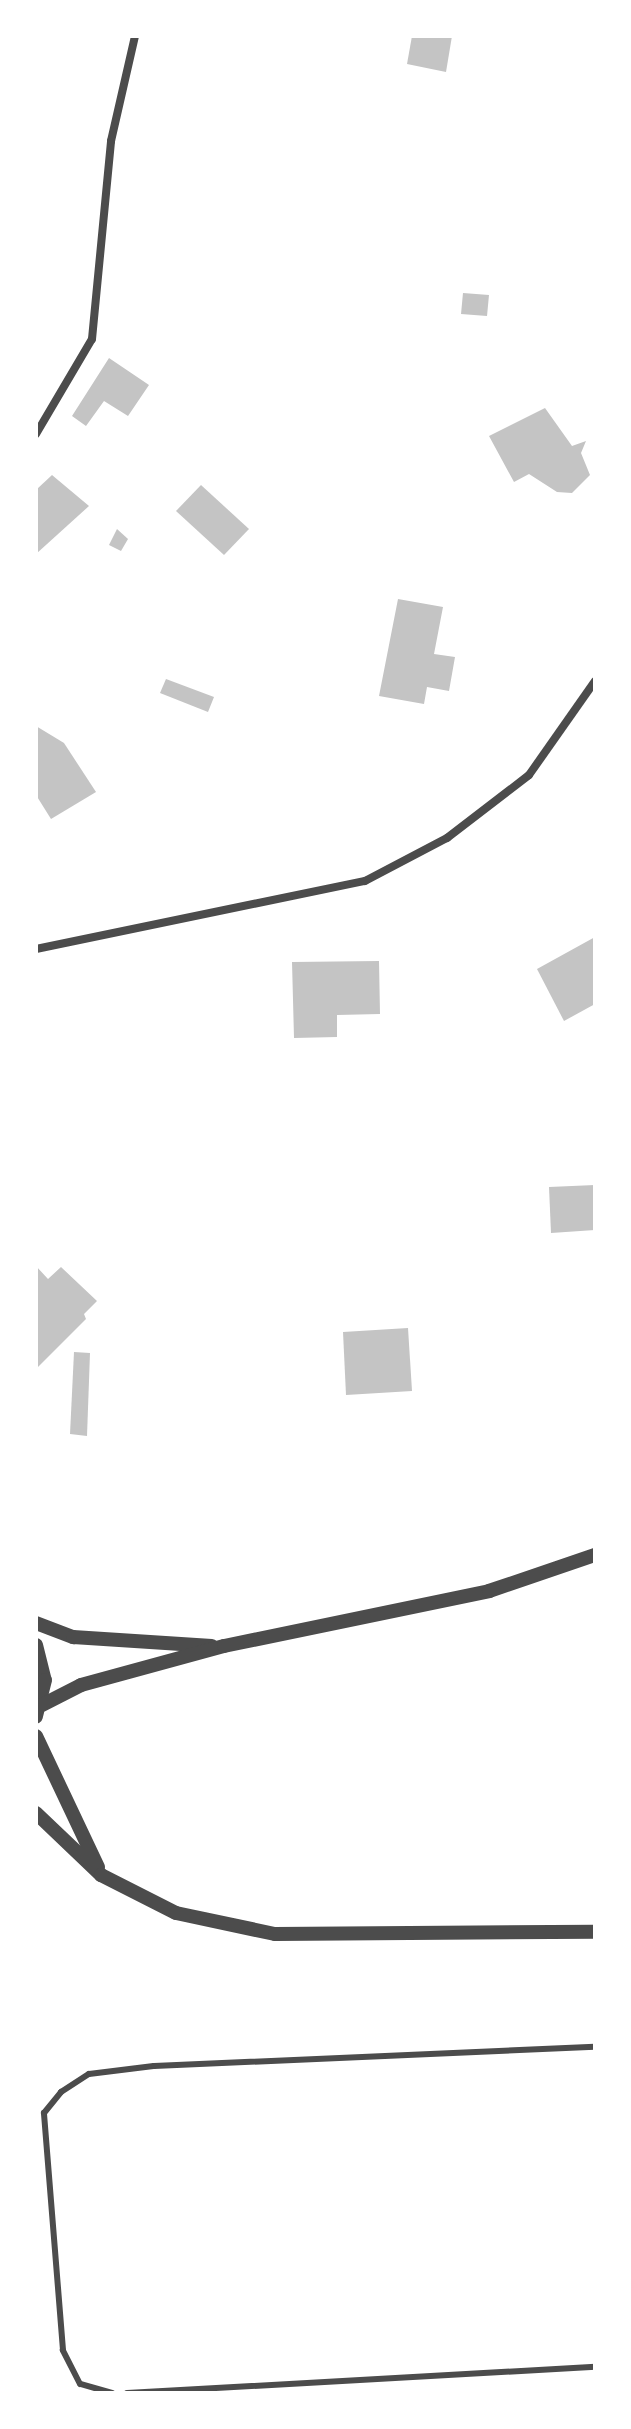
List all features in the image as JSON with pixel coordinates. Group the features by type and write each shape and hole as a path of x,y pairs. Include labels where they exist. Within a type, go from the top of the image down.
{"street":[{"path":"36,434 92,339 111,141 135,36"},
{"path":"36,949 365,881 447,838 529,775 595,681"},
{"path":"39,1711 81,1685 224,1646 489,1591 595,1555"},
{"path":"36,1623 73,1637 224,1646"},
{"path":"36,1645 45,1680 39,1711"},
{"path":"36,1736 101,1875"},
{"path":"36,1813 101,1875 176,1913 275,1934 595,1932"}],"lane":[{"path":"112,2393 80,2384 63,2350 44,2113 61,2092 89,2074 154,2066 595,2047"},
{"path":"127,2393 595,2367"}],"building":[{"path":"412,36 452,36 446,72 407,64"},
{"path":"463,293 489,295 487,316 461,314"},
{"path":"109,358 149,385 128,416 104,401 86,426 72,416"},
{"path":"545,408 572,446 586,441 581,453 590,475 572,493 557,492 529,474 514,482 489,436"},
{"path":"52,475 89,506 36,554 36,490"},
{"path":"201,485 249,529 224,555 176,511"},
{"path":"117,529 128,539 121,551 109,545"},
{"path":"398,599 443,607 434,654 455,657 449,691 427,687 424,704 379,696"},
{"path":"166,679 214,697 208,712 160,693"},
{"path":"36,726 64,743 96,792 51,819 36,795"},
{"path":"595,937 595,1004 564,1021 537,969"},
{"path":"379,961 380,1014 337,1015 337,1037 294,1038 292,962"},
{"path":"595,1185 595,1230 551,1233 549,1187"},
{"path":"36,1266 48,1279 61,1267 97,1301 84,1314 86,1319 36,1369"},
{"path":"408,1328 412,1391 346,1395 343,1332"},
{"path":"74,1352 90,1353 87,1436 70,1434"}]}
